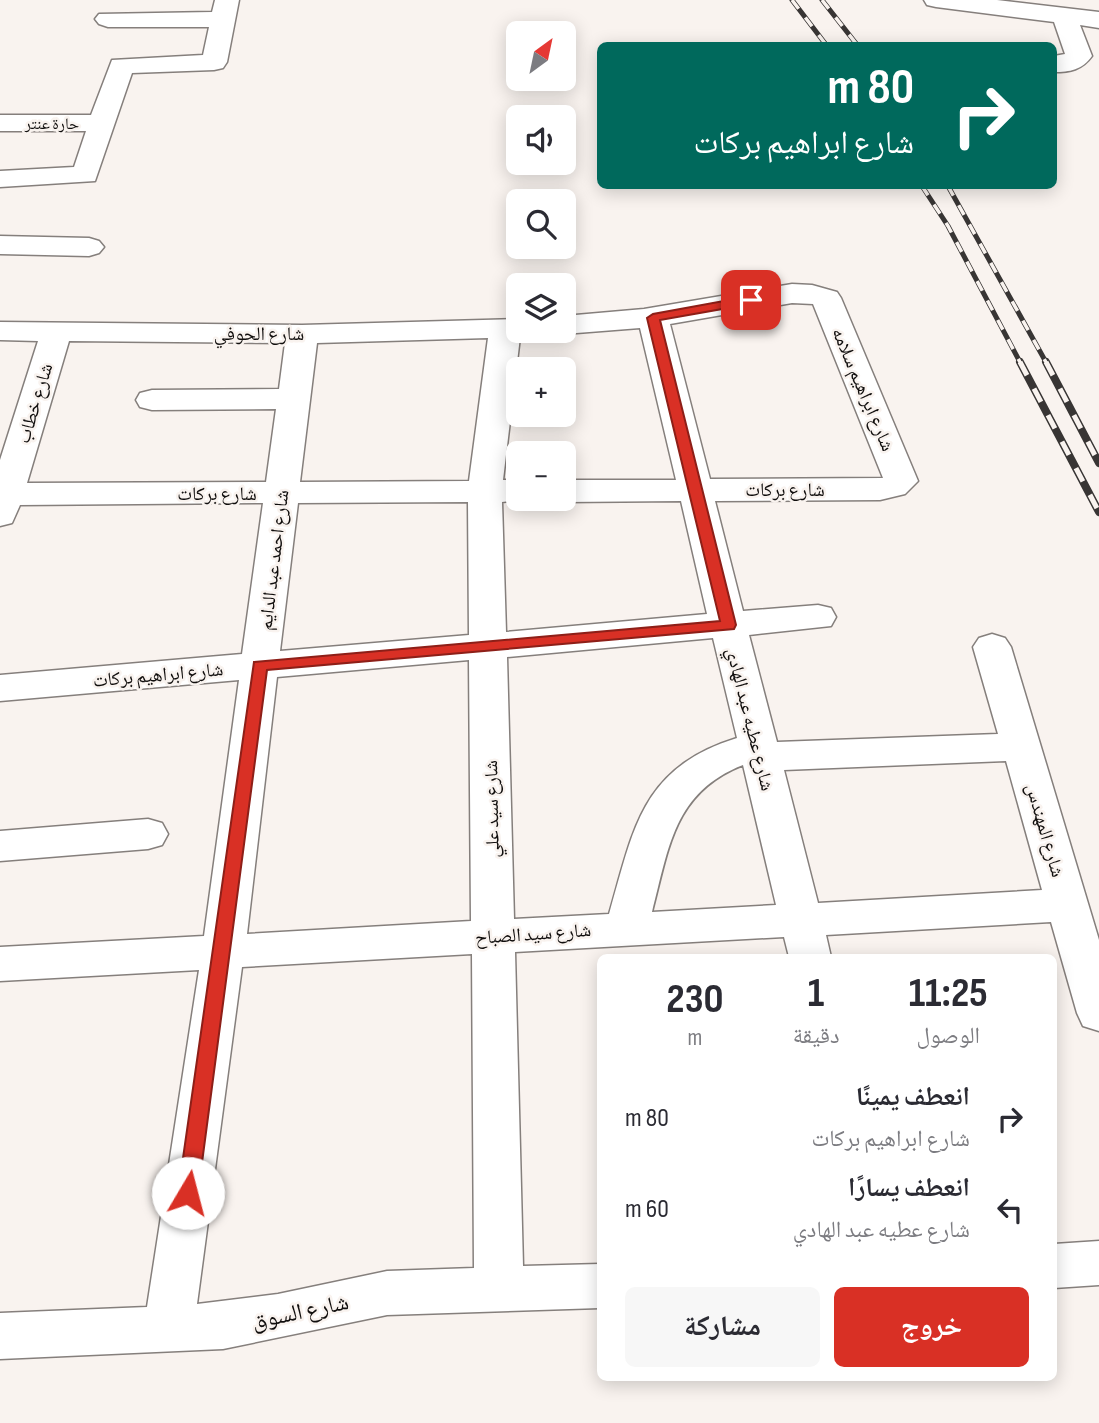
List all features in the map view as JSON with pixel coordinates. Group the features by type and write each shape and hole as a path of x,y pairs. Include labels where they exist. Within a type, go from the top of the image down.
{"street":[{"path":"936,0 1099,20"},
{"path":"0,178 85,175 121,66 214,62 225,10 149,10 108,19"},
{"path":"1057,64 1068,64 1079,57 1064,15"},
{"name":"حارة عنتر","path":"0,123 103,123"},
{"path":"0,245 89,247"},
{"name":"شارع ابراهيم سلامه","path":"653,318 803,291 826,298 901,476 901,481 893,487 880,489"},
{"path":"576,324 653,318"},
{"name":"شارع عطيه عبد الهادي","path":"653,318 805,939"},
{"name":"شارع الحوفي","path":"0,331 302,334 506,329"},
{"name":"شارع خطاب","path":"2,501 57,331"},
{"name":"شارع احمد عبد الدايم","path":"169,1328 223,951 302,334"},
{"name":"شارع سيد علي","path":"499,1290 488,646 502,491 511,343"},
{"path":"152,400 293,399"},
{"name":"شارع بركات","path":"576,491 880,489"},
{"name":"شارع بركات","path":"2,501 281,492 502,491"},
{"name":"شارع ابراهيم بركات","path":"0,688 818,617"},
{"name":"شارع المهندس","path":"992,647 1099,1013"},
{"path":"626,927 665,805 687,778 719,758 759,751 1022,747"},
{"path":"0,846 148,834"},
{"name":"شارع سيد الصباح","path":"0,964 493,937 626,927 805,939 1067,905"},
{"path":"1057,1266 1099,1263"},
{"name":"شارع السوق","path":"0,1336 223,1326 387,1293 597,1286"}],"railway":[{"path":"792,0 824,42"},
{"path":"822,0 855,42"},
{"path":"924,189 948,226 1021,364"},
{"path":"950,189 1047,364"},
{"path":"1020,362 1099,512"},
{"path":"1046,362 1099,463"}],"route":[{"path":"188,1193 260,666 728,625 653,318 751,300"}]}
